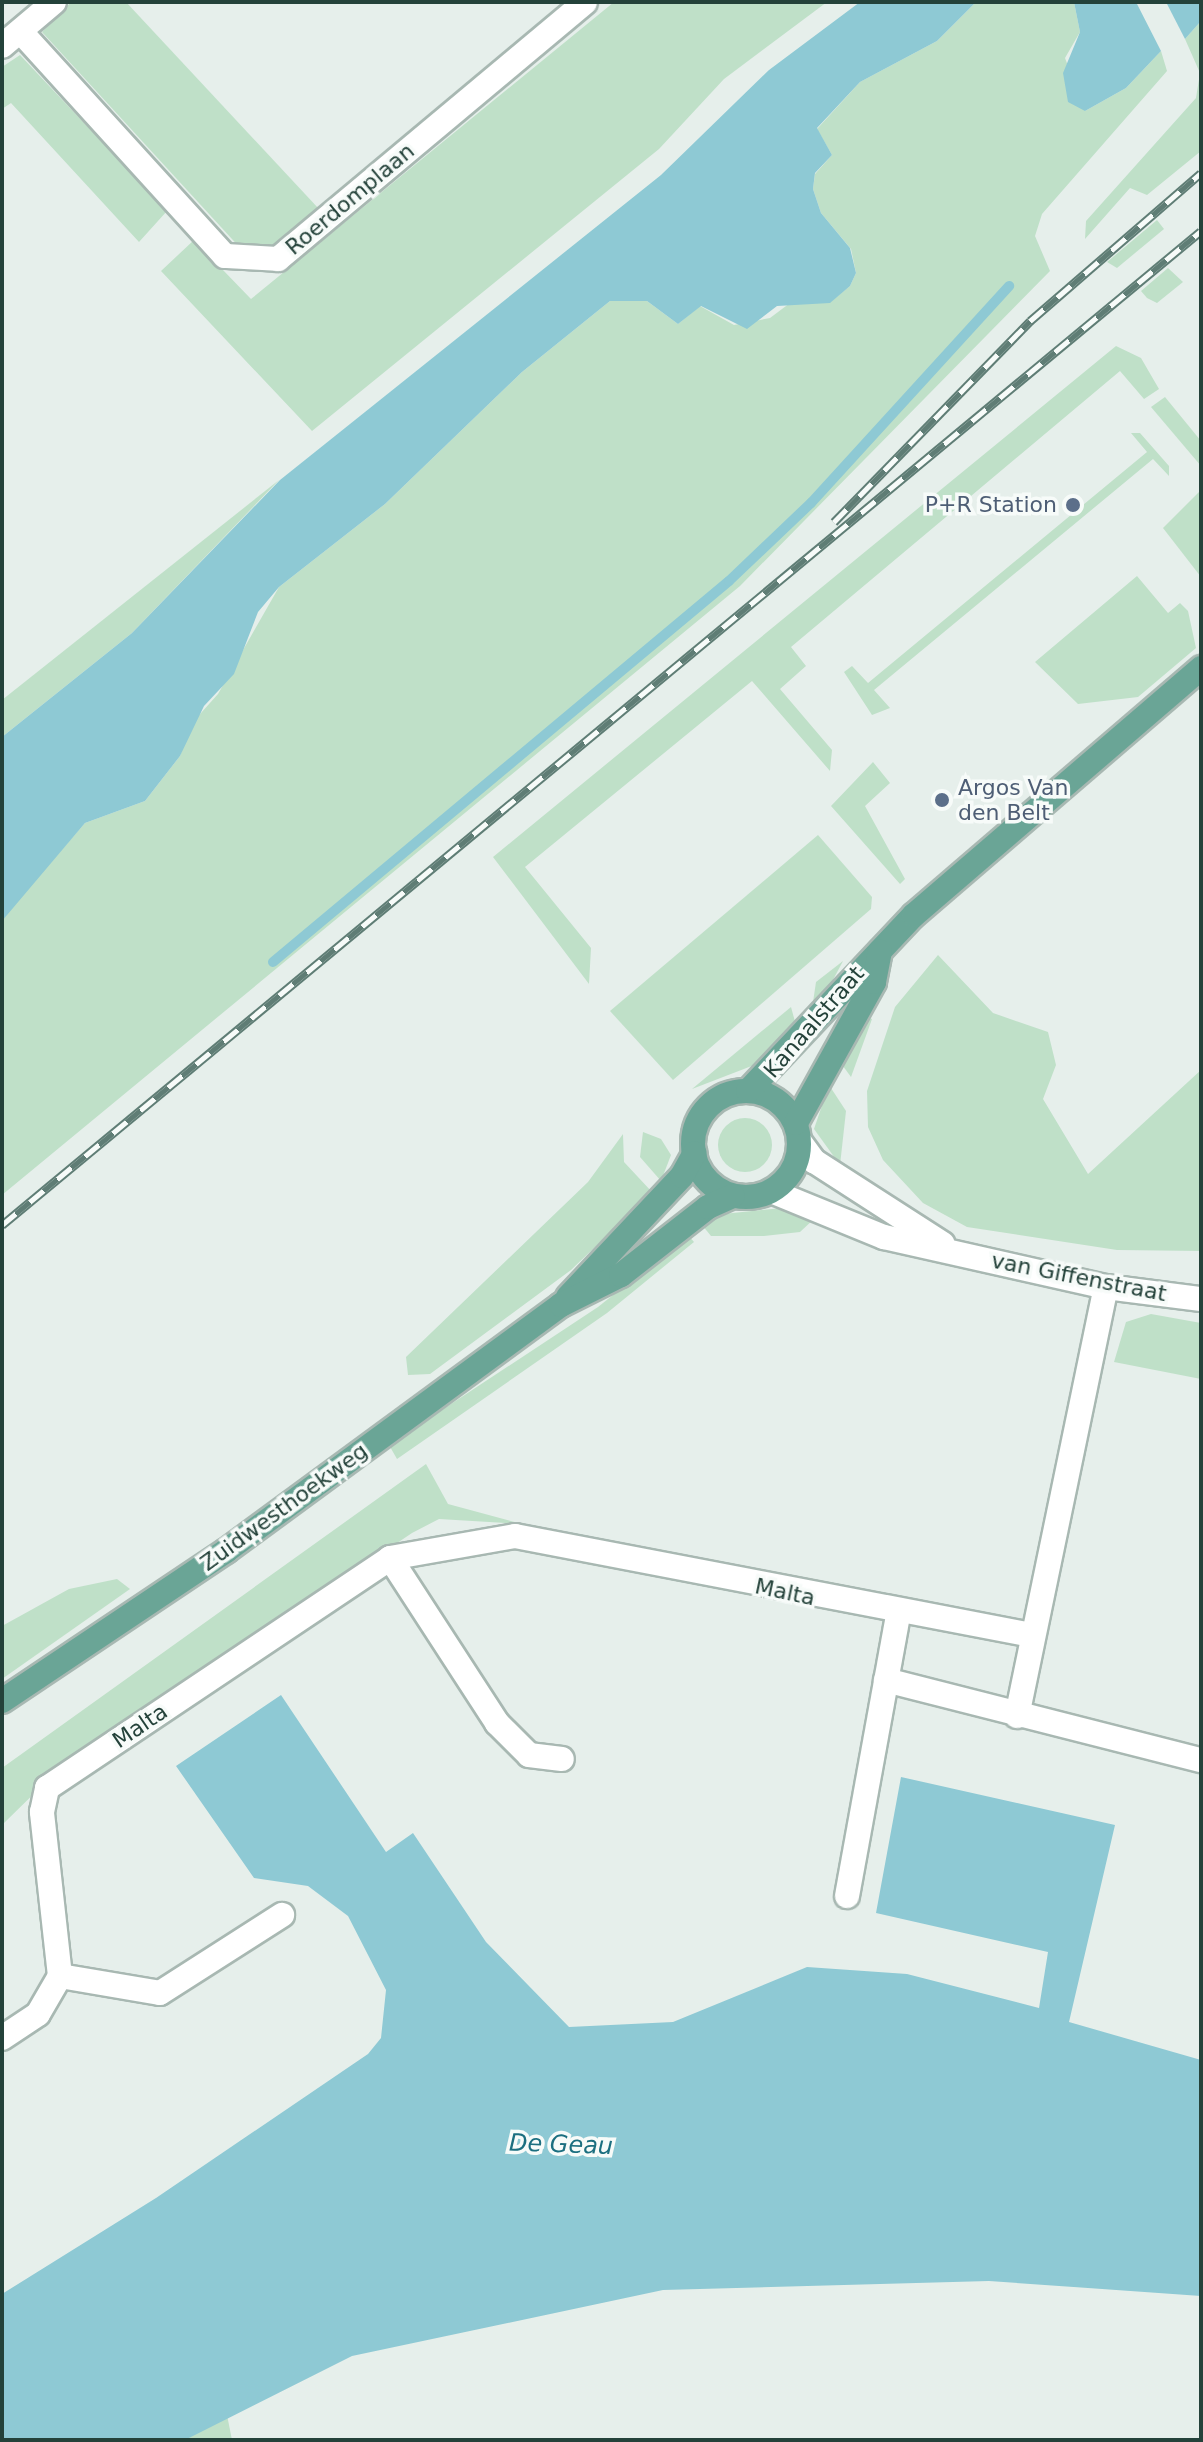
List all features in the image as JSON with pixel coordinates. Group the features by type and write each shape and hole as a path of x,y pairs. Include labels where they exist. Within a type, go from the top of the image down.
{"main road":[{"name":"Kanaalstraat","path":"748,1091 952,880 1201,668"},
{"name":"Kanaalstraat","path":"798,1132 874,982 880,952"},
{"path":"748,1091 771,1097 798,1132 797,1162 771,1191 733,1196 715,1188 695,1153 699,1119 709,1105 748,1091"},
{"name":"Zuidwesthoekweg","path":"561,1305 682,1176 695,1153"},
{"name":"Zuidwesthoekweg","path":"2,1701 226,1551 561,1305 621,1275 708,1207 733,1196"}],"street":[{"path":"12,39 54,2"},
{"name":"Roerdomplaan","path":"12,39 225,256 278,259 585,2"},
{"name":"van Giffenstraat","path":"798,1132 814,1161 958,1253"},
{"name":"van Giffenstraat","path":"771,1191 884,1237 1106,1287 1201,1299"},
{"path":"1017,1716 1106,1287"},
{"name":"Malta","path":"60,1976 42,1812 47,1788 390,1558 515,1536 898,1615 1032,1635"},
{"path":"390,1558 497,1723 529,1755 562,1759"},
{"path":"847,1896 898,1615"},
{"path":"886,1680 1017,1716 1201,1760"},
{"path":"2,2038 38,2014 60,1976 160,1993 282,1915"}],"green space":[{"path":"71,2 126,2 319,209 254,263 42,32"},
{"path":"614,2 827,2 724,79 659,149 312,431 161,271 194,240 251,299"},
{"path":"976,2 1074,2 1080,32 1065,58 1085,111 1126,88 1161,51 1167,71 1042,214 1035,236 1050,271 740,586 2,1195 2,921 16,902 85,823 145,801 180,756 192,723 218,694 279,587 385,504 522,372 610,301 647,301 678,324 700,306 734,325 770,318 790,303 829,303 850,286 856,273 851,249 821,213 813,189 815,174 832,155 817,129 860,82 937,41"},
{"path":"1201,21 1201,151 1147,195 1130,188 1085,239 1086,221 1196,98 1200,73 1185,39"},
{"path":"20,55 167,211 139,242 11,103 2,109 2,67"},
{"path":"1157,220 1164,229 1117,268 1107,262"},
{"path":"1168,268 1183,282 1157,303 1141,291"},
{"path":"1116,346 1141,358 1159,389 1144,399 1120,371 791,647 806,666 780,689 832,750 830,771 752,681 525,867 591,948 589,984 493,857"},
{"path":"1165,397 1201,441 1201,466 1151,407"},
{"path":"1131,433 1140,433 1169,466 1169,476 1153,459 874,690 890,708 872,715 844,672 852,666 868,683 1147,452"},
{"path":"279,480 132,633 2,737 2,700"},
{"path":"1201,490 1201,577 1163,528"},
{"path":"1137,576 1168,613 1180,603 1188,611 1196,648 1138,697 1078,704 1035,662"},
{"path":"873,762 890,783 865,806 905,879 900,884 831,806"},
{"path":"818,835 872,897 871,909 673,1080 610,1011"},
{"path":"938,955 993,1013 1048,1032 1056,1065 1043,1099 1088,1174 1201,1070 1201,1251 1117,1250 967,1227 923,1203 883,1160 868,1127 867,1091 895,1007"},
{"path":"843,961 826,993 812,1009 816,982"},
{"path":"791,1007 797,1029 762,1062 692,1089"},
{"path":"867,1017 872,1019 851,1077 840,1062"},
{"path":"829,1085 846,1111 840,1165 814,1129"},
{"path":"745,1118 764,1126 772,1145 764,1164 745,1172 726,1164 718,1145 726,1126"},
{"path":"643,1132 661,1139 671,1155 661,1181 640,1157"},
{"path":"623,1134 624,1162 652,1192 571,1270 430,1374 408,1375 406,1357 588,1182"},
{"path":"782,1208 815,1218 800,1232 764,1236 711,1236 702,1225 723,1214"},
{"path":"688,1235 694,1242 607,1313 397,1459 389,1445 598,1307"},
{"path":"1151,1314 1201,1323 1201,1379 1114,1362 1126,1322"},
{"path":"426,1464 448,1504 522,1524 439,1519 412,1533 54,1774 2,1825 2,1768"},
{"path":"117,1579 130,1589 2,1679 2,1626 69,1589"},
{"path":"227,2415 232,2440 185,2440"}],"water":[{"path":"860,2 976,2 937,41 860,82 817,128 832,155 815,173 813,189 821,213 850,248 856,273 850,286 830,303 777,306 747,329 701,306 678,324 647,301 610,301 522,372 385,504 279,587 258,612 234,674 204,706 180,756 145,801 85,823 2,921 2,737 132,633 280,480 661,175 769,70"},
{"path":"1074,2 1136,2 1161,51 1126,88 1085,111 1068,102 1063,73 1080,32"},
{"path":"1166,2 1201,2 1201,21 1185,39"},
{"name":"De Geau","path":"281,1695 386,1852 413,1833 486,1942 569,2027 673,2022 807,1967 907,1974 1039,2008 1048,1952 876,1913 901,1777 1115,1825 1069,2022 1201,2060 1201,2296 989,2281 663,2290 352,2356 185,2440 2,2440 2,2294 156,2198 368,2054 381,2038 386,1990 348,1916 308,1886 254,1878 176,1766"}],"waterway":[{"path":"273,962 729,581 811,503 1009,286"}],"railway":[{"path":"834,522 1030,321 1201,173"},
{"path":"2,1225 1201,231"}],"place":[{"name":"P+R Station","path":"1073,505"},
{"name":"Argos Van den Belt","path":"942,800"}]}
